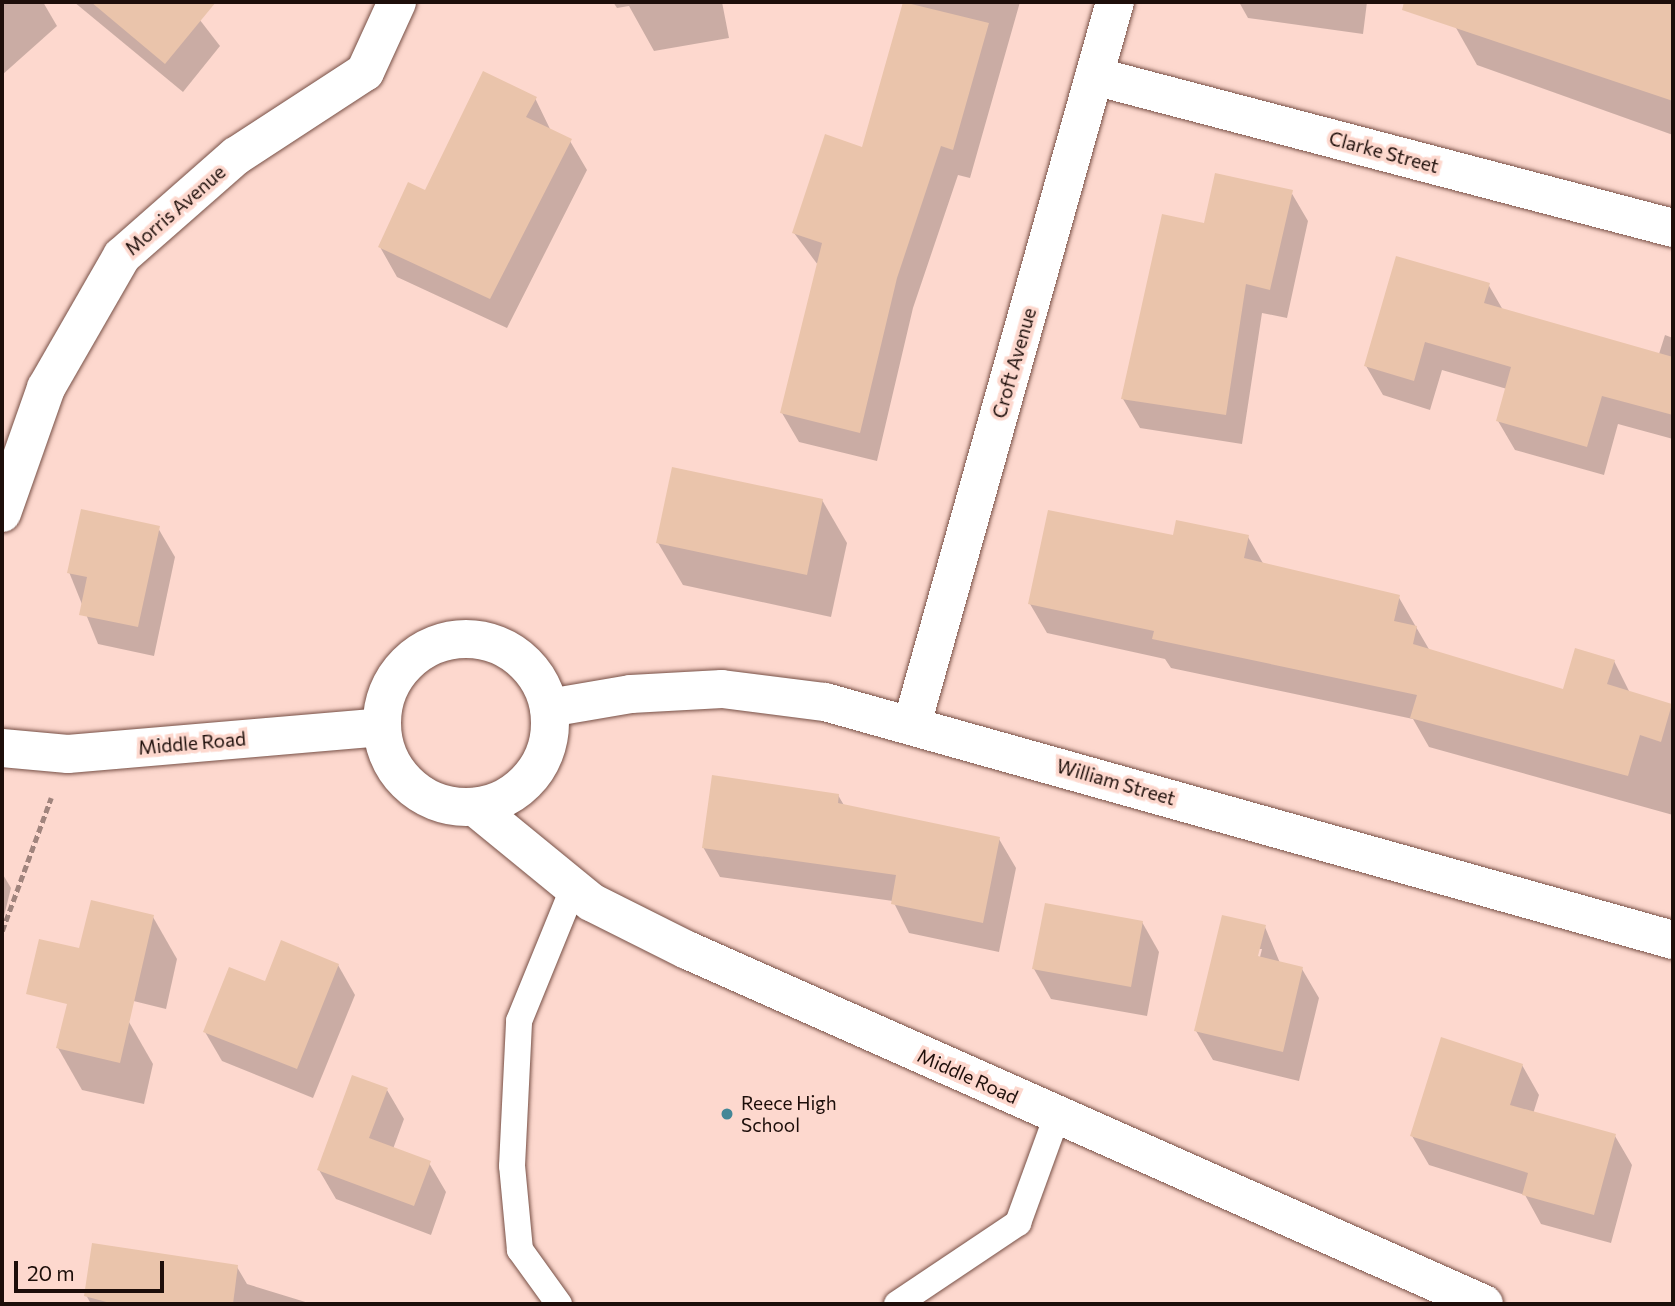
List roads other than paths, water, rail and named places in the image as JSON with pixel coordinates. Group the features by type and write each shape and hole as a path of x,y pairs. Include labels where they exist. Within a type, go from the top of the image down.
{"street":[{"name":"Morris Avenue","path":"2,513 46,388 122,256 236,156 365,72 397,2"},
{"name":"Croft Avenue","path":"912,724 1115,2"},
{"name":"Clarke Street","path":"1094,76 1673,228"},
{"path":"471,639 500,646 524,662 549,708 548,746 528,782 504,799 475,807 446,806 420,794 397,771 382,727 386,697 408,663 442,643 471,639"},
{"name":"William Street","path":"549,708 631,694 722,689 825,702 912,724 1673,940"},
{"name":"Middle Road","path":"2,748 68,754 382,727"},
{"name":"Middle Road","path":"475,807 573,889 725,969 1484,1304"}],"lane":[{"path":"559,1304 520,1250 512,1166 519,1021 573,889"},
{"path":"897,1304 1018,1223 1058,1116"}],"place":[{"name":"Reece High School","path":"727,1114"}]}
